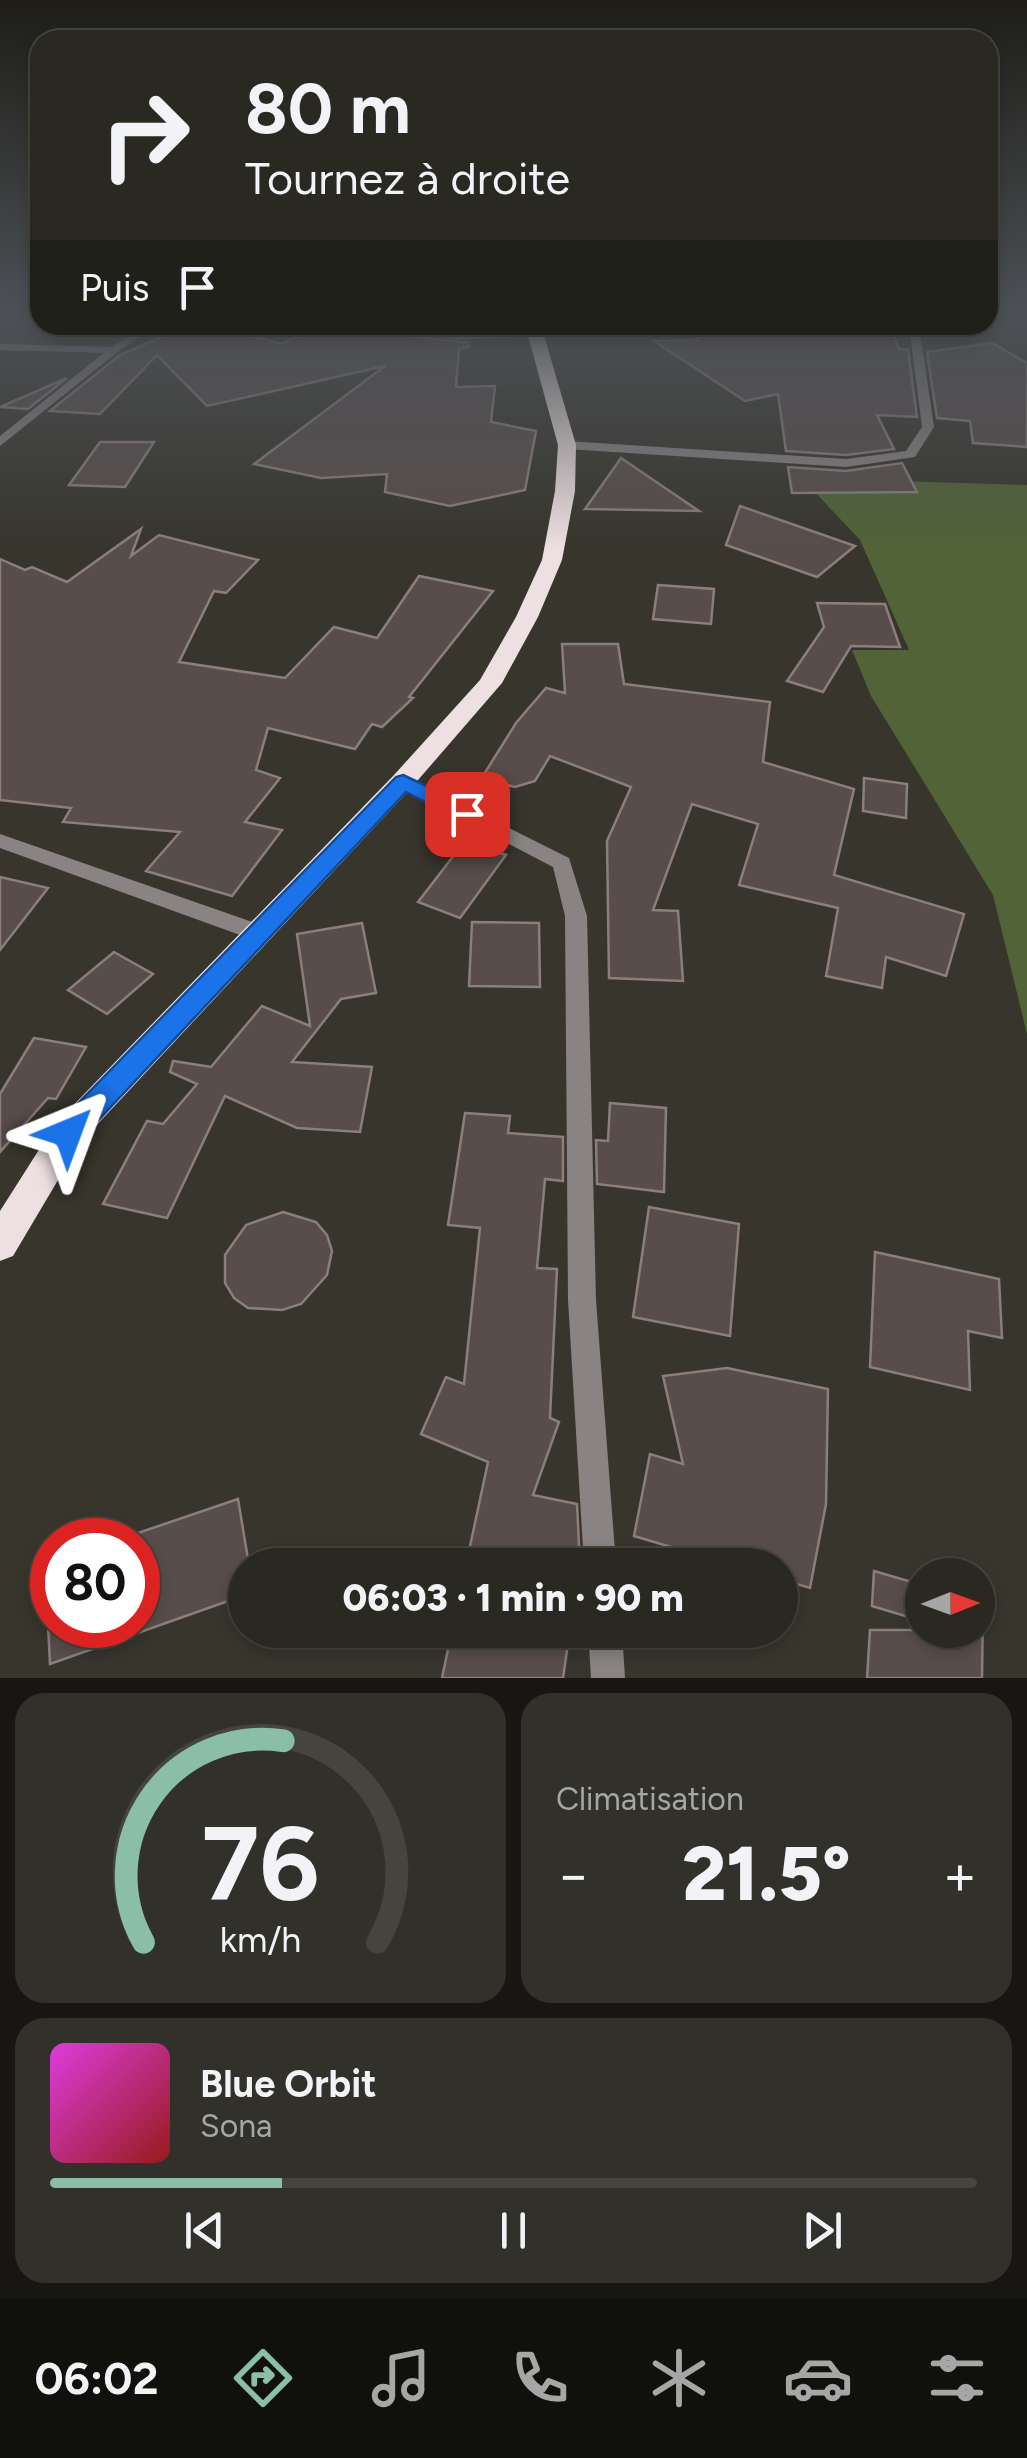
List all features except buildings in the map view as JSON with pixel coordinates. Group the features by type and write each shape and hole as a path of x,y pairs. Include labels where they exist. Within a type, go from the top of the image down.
{"highway":[{"path":"0,1244 68,1133 403,782 490,682 527,617 552,560 565,491 566,445 551,392"}],"street":[{"path":"0,442 62,392"},
{"path":"566,445 846,463 910,454 928,427 923,392"},
{"path":"403,782 562,863 567,880 576,916 582,1300 599,1548"},
{"path":"0,841 259,934"},
{"path":"606,1648 608,1678"}],"green space":[{"path":"897,481 1027,485 1027,1034 993,895 871,696 852,650 909,650 860,540 811,488"}],"route":[{"path":"68,1133 403,782 467,814"}]}
